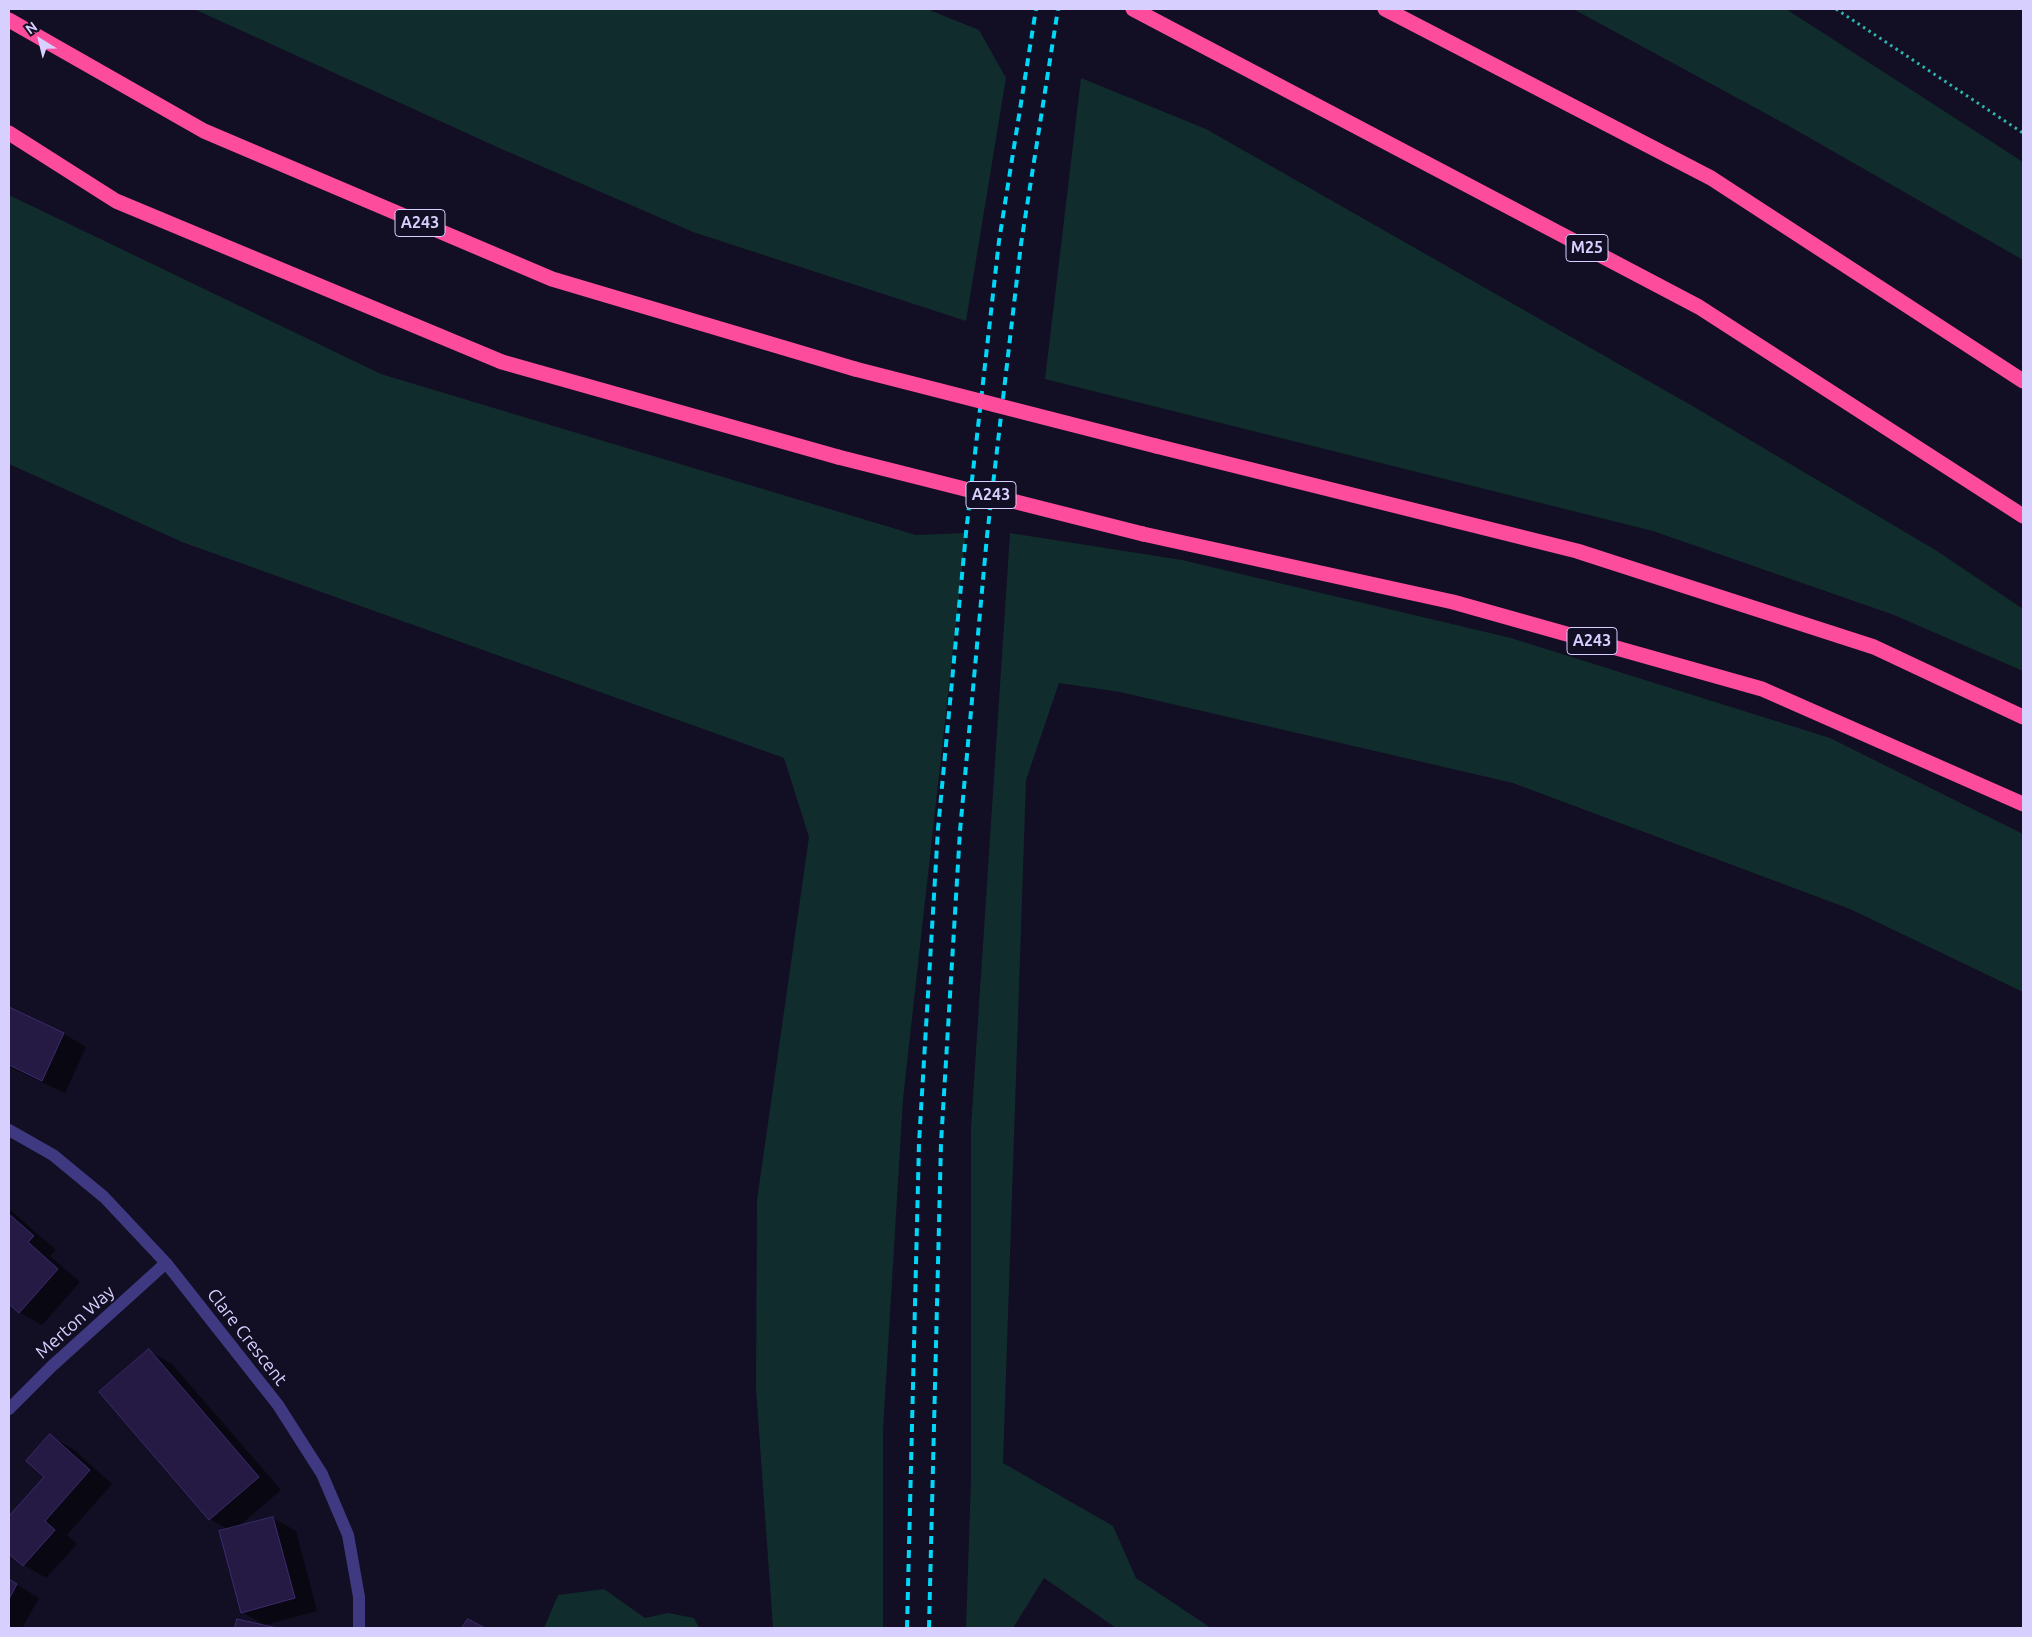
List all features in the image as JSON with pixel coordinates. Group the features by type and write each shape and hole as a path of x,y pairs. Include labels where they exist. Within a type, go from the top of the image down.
{"highway":[{"name":"M25","path":"1133,9 1699,307 2023,516"},
{"path":"1385,9 1711,178 2023,381"},
{"name":"A243","path":"9,20 204,131 552,279 855,369 1577,551 1874,647 2023,717"},
{"name":"A243","path":"9,133 116,201 502,362 838,457 1143,534 1453,602 1762,689 2023,804"}],"street":[{"name":"Clare Crescent","path":"9,1130 53,1155 104,1197 166,1263 278,1405 322,1474 348,1535 359,1597 360,1628"},
{"name":"Merton Way","path":"9,1409 52,1366 166,1263"}],"path":[{"path":"1836,9 2023,133"}],"green space":[{"path":"194,9 927,9 979,30 1006,78 966,321 693,232 497,147"},
{"path":"1573,9 1786,9 2023,162 2023,260 1787,125"},
{"path":"1081,78 1206,129 1696,408 1937,551 2023,609 2023,671 1894,615 1653,531 1045,379"},
{"path":"9,195 381,374 916,535 966,533 903,1099 883,1430 883,1628 773,1628 756,1389 757,1200 809,837 784,758 182,542 9,464"},
{"path":"1010,533 1182,560 1511,638 1830,738 2023,834 2023,992 1850,909 1513,783 1120,692 1059,683 1026,780 1003,1463 1113,1526 1136,1578 1211,1628 1116,1628 1044,1578 1013,1628 966,1628 971,1479 971,1127"},
{"path":"604,1589 645,1618 668,1613 694,1618 699,1628 544,1628 558,1595"}],"building":[{"path":"9,1007 64,1033 42,1081 9,1065"},
{"path":"9,1214 34,1236 28,1242 58,1269 19,1313 9,1304"},
{"path":"149,1349 259,1477 209,1520 99,1392"},
{"path":"50,1434 90,1470 45,1521 55,1530 23,1566 9,1554 9,1516 44,1477 26,1461"},
{"path":"273,1517 295,1598 241,1613 219,1531"},
{"path":"9,1579 17,1584 9,1599"},
{"path":"237,1619 277,1628 235,1628"},
{"path":"468,1619 485,1628 462,1628"}],"railway":[{"path":"907,1628 919,1143 938,829 966,533 999,241 1036,9"},
{"path":"929,1628 941,1143 960,831 987,536 1021,244 1058,9"}]}
